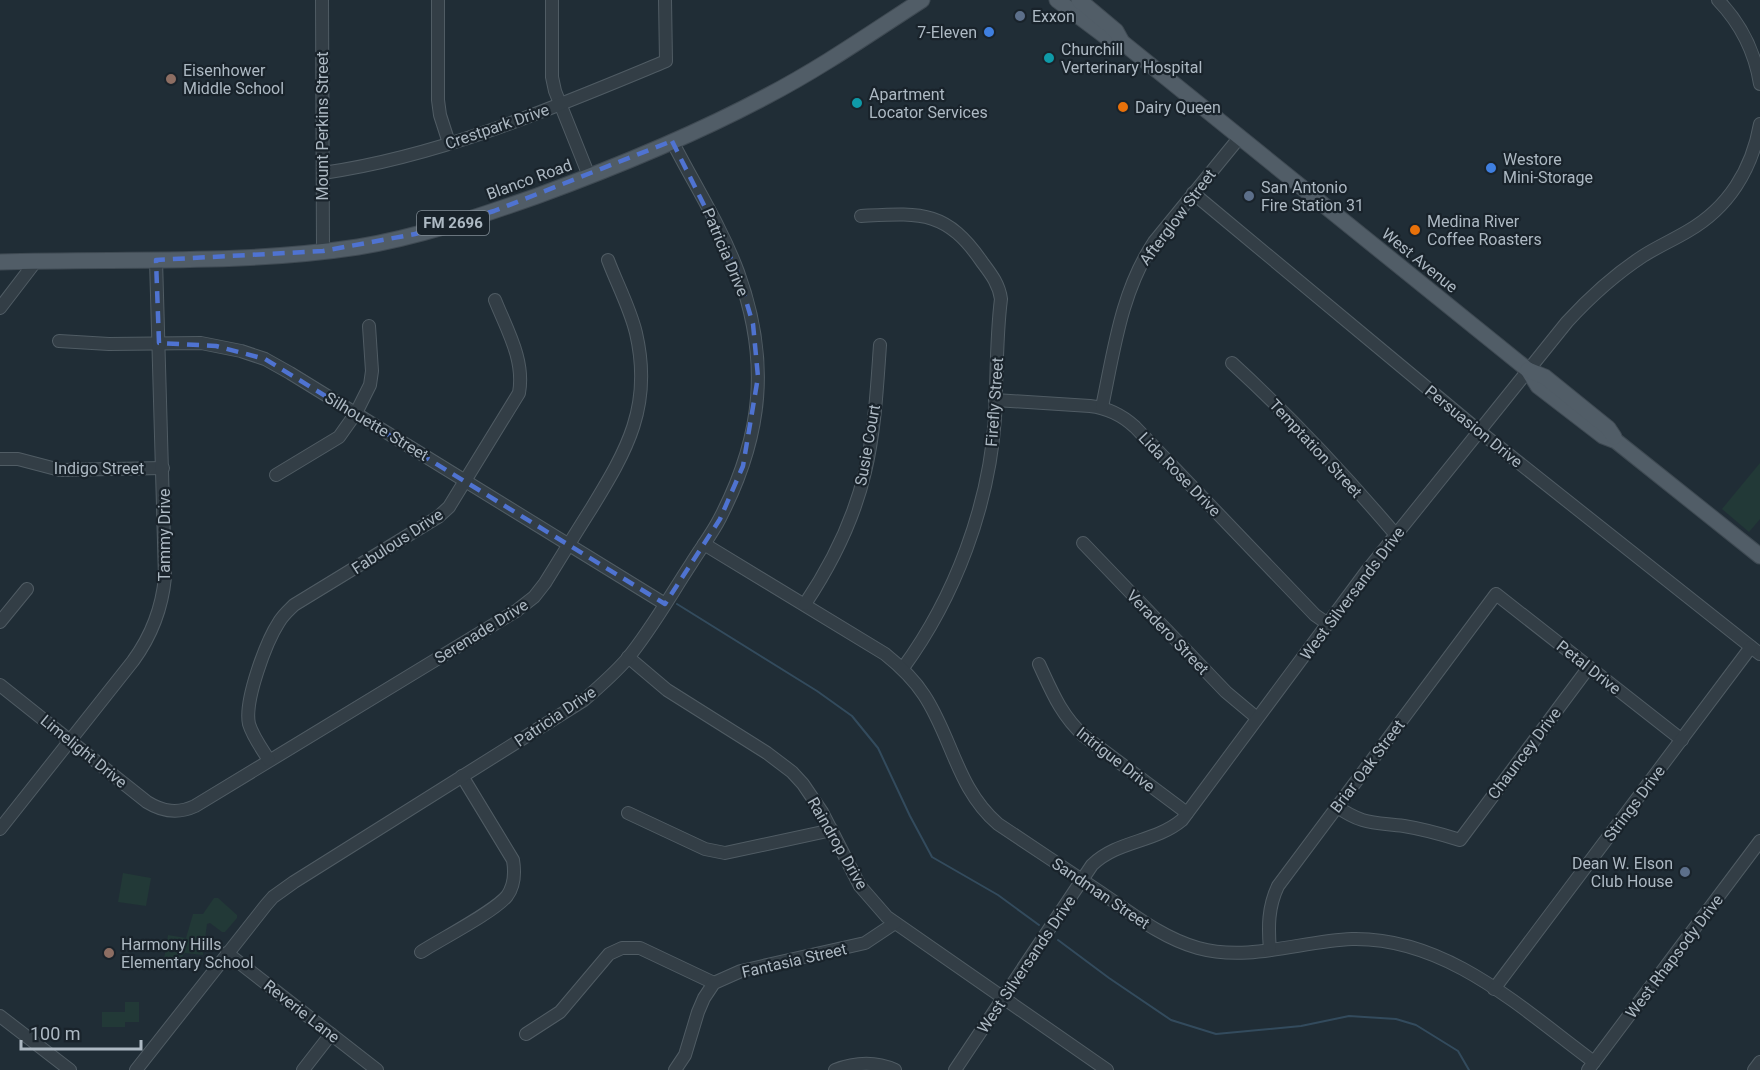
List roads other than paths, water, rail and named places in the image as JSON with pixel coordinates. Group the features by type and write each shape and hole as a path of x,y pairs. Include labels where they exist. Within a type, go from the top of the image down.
{"main road":[{"name":"Blanco Road","path":"0,262 248,257 323,251 360,246 460,221 589,176 672,141 775,92 836,56 922,0"},
{"name":"West Avenue","path":"1057,0 1109,39 1122,42"},
{"name":"West Avenue","path":"1078,0 1116,31 1122,42 1239,138 1528,370 1545,377 1568,395 1608,428 1617,441 1760,556"}],"street":[{"name":"Mount Perkins Street","path":"322,0 323,251"},
{"path":"438,0 438,100 449,143"},
{"path":"552,0 552,77 555,91 589,176"},
{"name":"Crestpark Drive","path":"323,173 375,164 449,143 561,105 666,61 665,0"},
{"path":"1718,0 1743,33 1755,62 1760,84"},
{"name":"West Silversands Drive","path":"955,1070 1082,880 1102,856 1171,829 1187,813 1396,535 1573,315 1616,274 1645,254 1699,224 1722,204 1748,166 1754,152 1760,124"},
{"name":"Afterglow Street","path":"1102,407 1122,312 1134,276 1154,242 1239,138"},
{"name":"Patricia Drive","path":"136,1070 227,953 266,905 283,889 584,700 613,675 665,604 720,519 746,455 758,402 757,355 753,324 737,271 725,242 672,141"},
{"name":"Persuasion Drive","path":"1193,193 1479,431 1755,650"},
{"name":"Firefly Street","path":"861,216 911,214 927,217 952,228 972,246 996,282 1001,299 992,441 983,492 968,542 949,589 917,649 903,668"},
{"name":"Tammy Drive","path":"0,829 142,649 161,607 165,577 156,260"},
{"name":"Serenade Drive","path":"171,812 188,810 195,806 516,611 534,597 627,447 638,412 641,366 635,331 608,260"},
{"path":"0,308 36,261"},
{"name":"Fabulous Drive","path":"269,760 254,735 249,723 248,711 251,693 273,631 280,619 301,601 438,517 449,507 519,393 521,381 518,358 495,300"},
{"path":"276,475 339,437 356,413 370,385 372,371 369,326"},
{"name":"Silhouette Street","path":"59,341 109,344 201,343 257,356 290,372 665,604"},
{"name":"Susie Court","path":"805,604 845,530 865,473 873,428 880,345"},
{"name":"Temptation Street","path":"1232,363 1259,387 1396,535"},
{"name":"Lida Rose Drive","path":"995,400 1102,407 1118,413 1135,427 1300,600 1328,624"},
{"name":"Indigo Street","path":"0,459 18,459 60,470 163,468"},
{"name":"Veradero Street","path":"1083,543 1226,692 1257,718"},
{"name":"Sandman Street","path":"704,544 805,604 885,654 903,668 932,708 968,789 980,807 998,824 1149,926 1180,942 1206,950 1270,950 1350,939 1394,943 1415,948 1447,960 1494,989 1591,1066"},
{"path":"0,622 27,589"},
{"name":"Petal Drive","path":"1496,594 1682,740"},
{"name":"Briar Oak Street","path":"1270,950 1268,921 1273,895 1278,886 1496,594"},
{"name":"Strings Drive","path":"1494,989 1682,740 1755,650"},
{"name":"Raindrop Drive","path":"628,657 686,703 780,762 803,784 832,830 860,886 894,923 1107,1070"},
{"name":"Intrigue Drive","path":"1039,664 1060,708 1070,723 1187,813"},
{"name":"Chauncey Drive","path":"1336,806 1353,818 1368,823 1404,826 1460,840 1589,667"},
{"name":"Limelight Drive","path":"0,685 147,802 158,809 171,812"},
{"path":"421,952 494,907 507,896 513,885 515,872 513,860 462,776"},
{"path":"628,813 705,849 725,854 832,830"},
{"name":"West Rhapsody Drive","path":"1591,1066 1760,841"},
{"name":"Fantasia Street","path":"714,983 741,971 865,943 894,923"},
{"path":"526,1034 560,1012 609,954 622,948 640,948 714,983 698,1012 686,1055 675,1070"},
{"name":"Reverie Lane","path":"227,953 377,1070"},
{"path":"3,1023 70,1070"},
{"path":"303,1070 332,1034"},
{"path":"1754,1070 1760,1062"},
{"path":"835,1070 869,1063 886,1065 895,1070"}],"waterway":[{"path":"677,604 817,691 852,716 878,748 932,857 998,895 1039,925"},
{"path":"1058,940 1171,1020 1216,1034 1301,1026 1349,1016 1396,1019 1416,1025 1458,1051 1469,1070"}],"place":[{"name":"Exxon","path":"1020,16"},
{"name":"7-Eleven","path":"989,32"},
{"name":"Churchill Verterinary Hospital","path":"1049,58"},
{"name":"Eisenhower Middle School","path":"171,79"},
{"name":"Apartment Locator Services","path":"857,103"},
{"name":"Dairy Queen","path":"1123,107"},
{"name":"Westore Mini-Storage","path":"1491,168"},
{"name":"San Antonio Fire Station 31","path":"1249,196"},
{"name":"Medina River Coffee Roasters","path":"1415,230"},
{"name":"Dean W. Elson Club House","path":"1685,872"},
{"name":"Harmony Hills Elementary School","path":"109,953"}]}
